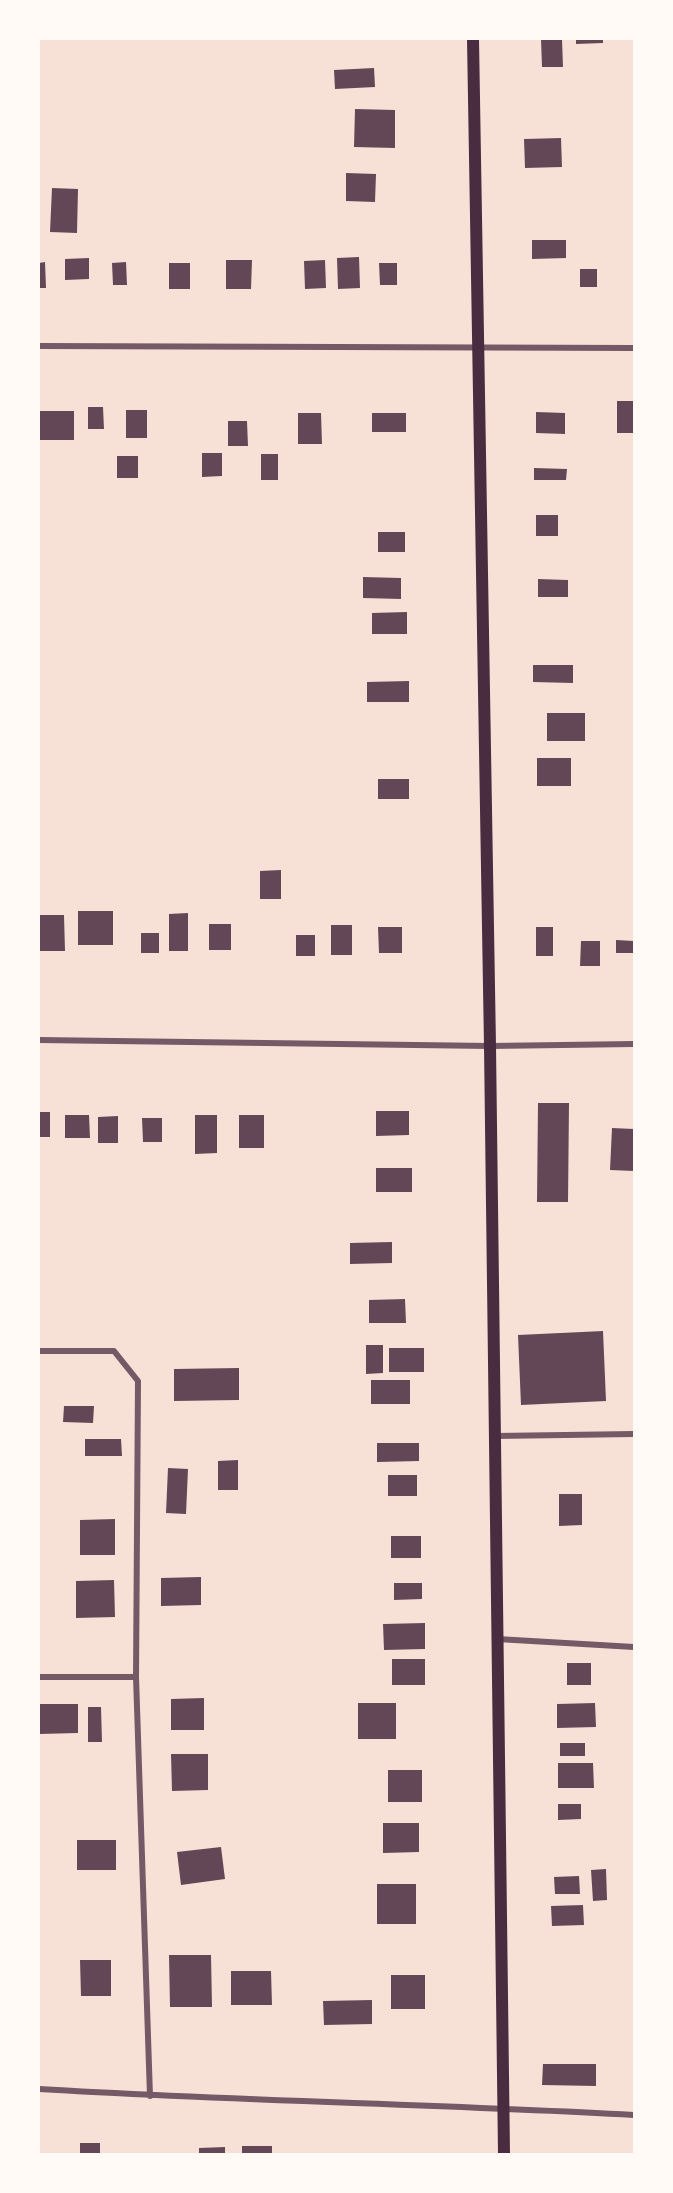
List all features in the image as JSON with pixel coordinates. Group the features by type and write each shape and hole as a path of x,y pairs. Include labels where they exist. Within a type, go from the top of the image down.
{"main road":[{"path":"473,39 490,1046 504,2154"}],"street":[{"path":"39,346 634,348"},
{"path":"39,1040 490,1046 634,1044"},
{"path":"39,1351 114,1351 138,1381 136,1677 150,2096"},
{"path":"495,1436 634,1434"},
{"path":"497,1639 634,1647"},
{"path":"39,1677 136,1677"},
{"path":"39,2090 634,2115"}],"building":[{"path":"541,39 562,39 563,67 542,67"},
{"path":"576,39 603,39 603,43 576,44"},
{"path":"374,68 375,87 335,89 334,70"},
{"path":"355,109 395,110 395,148 354,147"},
{"path":"561,138 562,167 525,168 524,139"},
{"path":"346,173 376,174 375,202 346,201"},
{"path":"52,188 78,189 77,233 50,232"},
{"path":"532,240 566,240 566,258 532,259"},
{"path":"359,257 360,288 338,289 337,258"},
{"path":"89,258 89,279 65,280 65,259"},
{"path":"226,260 252,260 251,289 226,289"},
{"path":"325,260 326,288 305,289 304,261"},
{"path":"45,262 46,288 39,288 39,263"},
{"path":"126,262 127,285 113,285 112,263"},
{"path":"169,263 190,263 190,289 169,289"},
{"path":"379,263 397,263 397,285 380,285"},
{"path":"580,269 597,269 597,287 580,287"},
{"path":"617,401 634,401 634,433 617,433"},
{"path":"88,407 103,407 104,429 88,429"},
{"path":"126,410 147,410 147,438 126,438"},
{"path":"39,411 74,411 74,440 39,440"},
{"path":"536,412 565,413 565,434 536,433"},
{"path":"298,413 321,413 322,444 298,444"},
{"path":"372,413 406,413 406,432 372,432"},
{"path":"228,421 247,421 248,446 228,446"},
{"path":"202,453 222,453 222,476 202,477"},
{"path":"261,454 278,454 278,480 261,480"},
{"path":"117,456 138,456 138,478 117,478"},
{"path":"534,468 567,469 566,480 534,480"},
{"path":"536,515 558,515 558,536 536,536"},
{"path":"378,532 405,532 405,552 378,552"},
{"path":"363,577 401,578 401,599 363,598"},
{"path":"538,579 568,580 568,597 538,597"},
{"path":"407,612 407,634 372,634 372,613"},
{"path":"533,665 573,665 573,683 533,682"},
{"path":"409,681 409,702 367,702 367,682"},
{"path":"547,713 585,713 585,741 547,741"},
{"path":"537,758 571,758 571,786 537,786"},
{"path":"378,779 409,779 409,799 378,799"},
{"path":"281,870 281,899 260,899 260,871"},
{"path":"78,911 113,911 113,945 78,945"},
{"path":"188,913 188,951 169,951 169,914"},
{"path":"39,915 64,915 65,951 39,951"},
{"path":"209,924 231,924 231,950 209,950"},
{"path":"331,925 352,925 352,955 331,955"},
{"path":"378,927 402,927 402,953 379,953"},
{"path":"536,927 553,927 553,956 536,956"},
{"path":"141,933 159,933 159,953 141,953"},
{"path":"296,935 315,935 315,956 296,956"},
{"path":"616,940 634,941 634,953 616,953"},
{"path":"581,941 600,941 600,966 580,966"},
{"path":"538,1103 569,1103 568,1202 537,1202"},
{"path":"376,1111 409,1111 409,1135 376,1136"},
{"path":"39,1112 50,1112 50,1137 39,1137"},
{"path":"65,1115 89,1115 90,1138 65,1138"},
{"path":"195,1115 217,1115 217,1153 195,1154"},
{"path":"239,1115 264,1115 264,1148 239,1148"},
{"path":"118,1116 118,1143 98,1143 98,1117"},
{"path":"142,1118 162,1118 162,1142 143,1142"},
{"path":"612,1128 634,1129 634,1171 610,1170"},
{"path":"376,1168 412,1168 412,1192 376,1192"},
{"path":"392,1242 392,1263 350,1264 350,1243"},
{"path":"405,1299 406,1323 369,1323 369,1300"},
{"path":"603,1331 606,1401 521,1405 518,1335"},
{"path":"366,1345 383,1345 383,1373 366,1374"},
{"path":"389,1348 424,1348 424,1372 389,1372"},
{"path":"239,1368 239,1400 174,1401 174,1369"},
{"path":"371,1380 410,1380 410,1404 371,1404"},
{"path":"64,1406 94,1406 93,1423 63,1422"},
{"path":"85,1439 121,1439 122,1456 85,1456"},
{"path":"377,1443 419,1443 419,1461 377,1462"},
{"path":"238,1460 238,1490 218,1490 218,1461"},
{"path":"168,1468 188,1469 186,1514 166,1513"},
{"path":"388,1475 417,1475 417,1496 388,1496"},
{"path":"559,1494 582,1494 582,1525 559,1526"},
{"path":"115,1519 115,1555 80,1555 80,1520"},
{"path":"391,1536 421,1536 421,1558 391,1558"},
{"path":"201,1577 201,1605 161,1606 161,1578"},
{"path":"114,1580 115,1617 76,1618 76,1581"},
{"path":"394,1583 422,1583 422,1599 394,1600"},
{"path":"425,1623 425,1649 384,1650 383,1624"},
{"path":"392,1659 425,1659 425,1685 392,1685"},
{"path":"567,1663 591,1663 591,1685 567,1685"},
{"path":"204,1698 204,1730 171,1730 171,1699"},
{"path":"358,1703 396,1703 396,1739 358,1739"},
{"path":"595,1703 596,1727 557,1728 557,1704"},
{"path":"39,1704 78,1704 78,1733 39,1734"},
{"path":"88,1707 101,1707 102,1742 88,1742"},
{"path":"560,1743 585,1743 585,1756 560,1756"},
{"path":"171,1754 208,1754 208,1790 172,1791"},
{"path":"558,1763 593,1763 594,1788 558,1788"},
{"path":"388,1770 422,1770 422,1802 388,1802"},
{"path":"558,1804 581,1804 581,1819 558,1820"},
{"path":"383,1823 419,1823 419,1852 383,1853"},
{"path":"77,1840 116,1840 116,1870 77,1870"},
{"path":"221,1847 225,1879 181,1885 177,1852"},
{"path":"606,1869 607,1900 593,1901 591,1870"},
{"path":"579,1876 580,1894 555,1894 554,1877"},
{"path":"377,1884 416,1884 416,1924 377,1924"},
{"path":"583,1905 584,1925 552,1926 551,1906"},
{"path":"169,1955 211,1955 212,2007 170,2007"},
{"path":"80,1960 111,1960 111,1996 81,1996"},
{"path":"231,1971 271,1971 272,2005 231,2005"},
{"path":"391,1975 425,1975 425,2009 391,2009"},
{"path":"372,2000 372,2024 324,2025 323,2001"},
{"path":"543,2064 596,2064 596,2086 542,2085"},
{"path":"80,2143 100,2143 100,2154 80,2154"},
{"path":"242,2146 272,2146 272,2154 242,2154"},
{"path":"225,2147 225,2154 199,2154 199,2148"}]}
